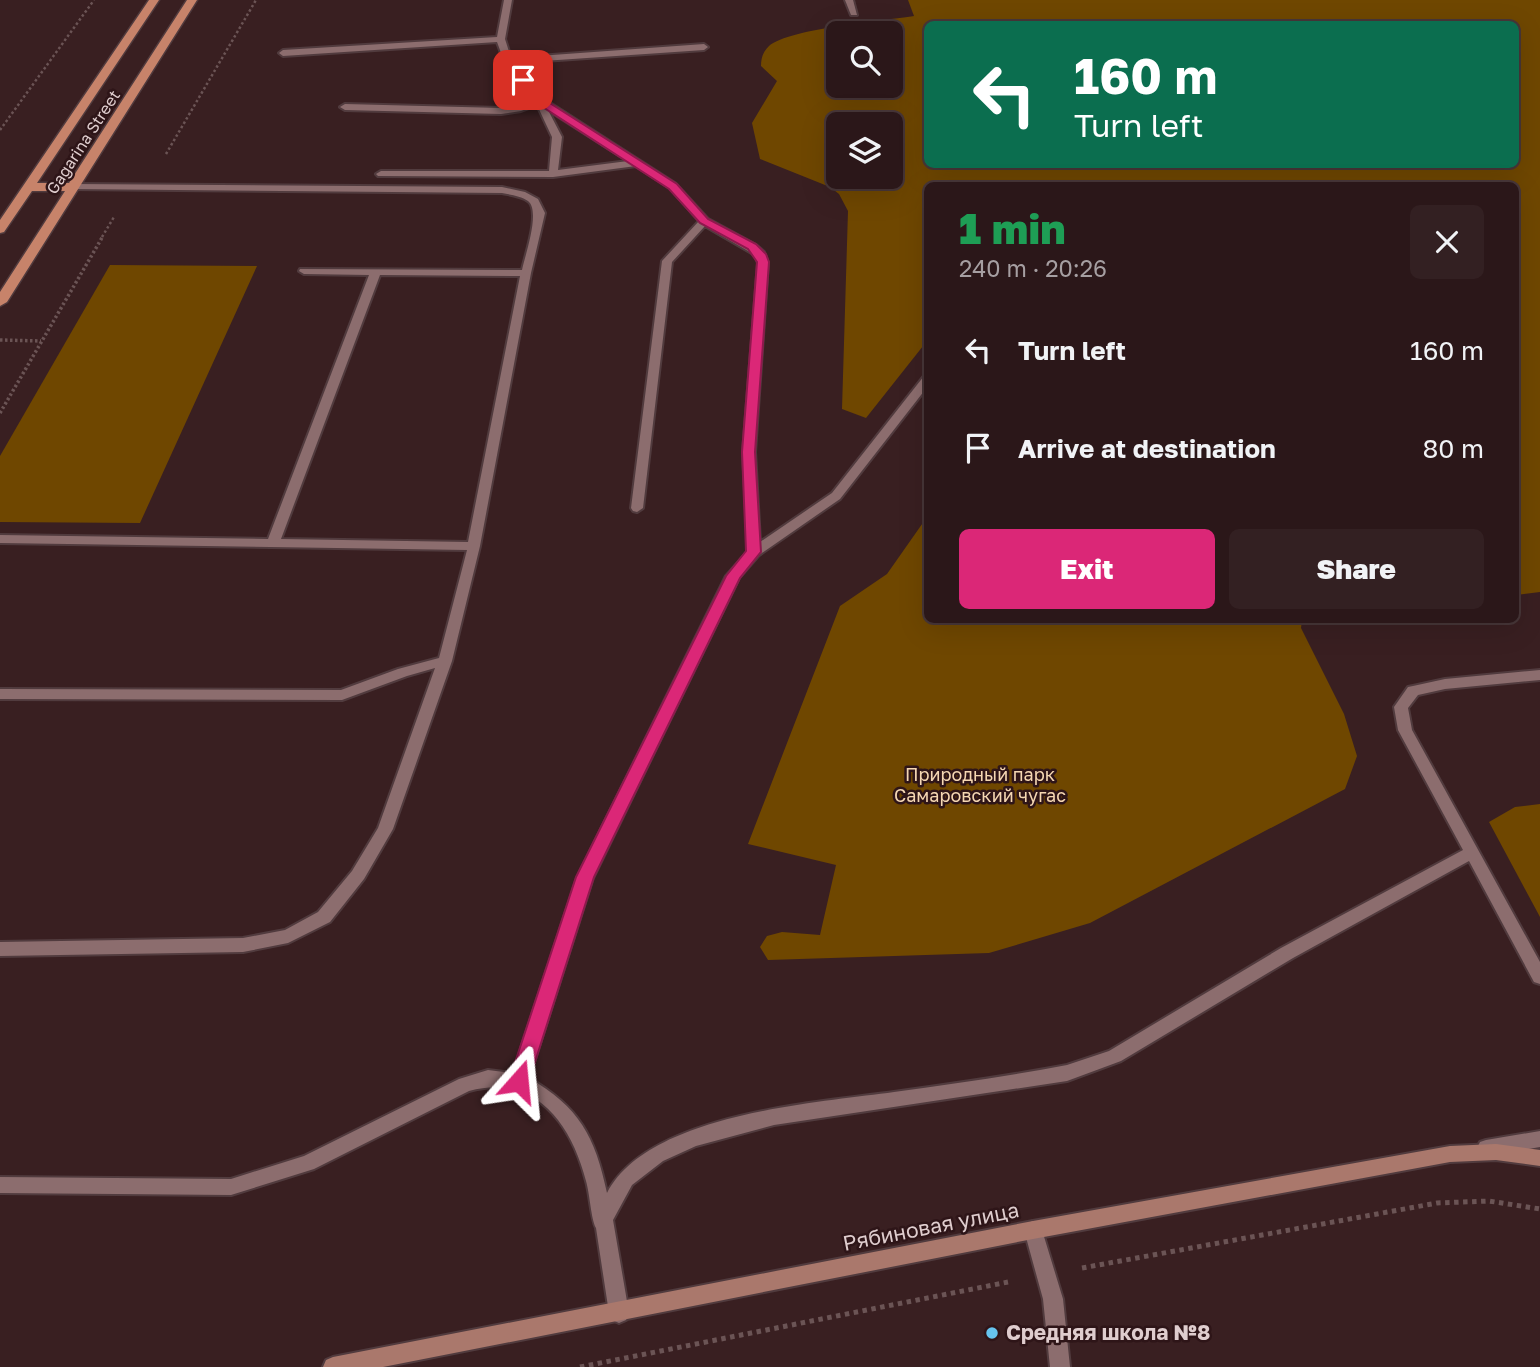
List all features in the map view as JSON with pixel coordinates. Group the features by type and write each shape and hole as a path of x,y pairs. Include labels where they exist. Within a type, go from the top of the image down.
{"main road":[{"name":"Gagarina Street","path":"0,229 154,0"},
{"name":"Gagarina Street","path":"0,302 192,0"},
{"path":"28,187 73,187"}],"street":[{"name":"Рябиновая улица","path":"333,1367 1033,1230 1450,1154 1496,1152 1540,1158"}],"lane":[{"path":"508,0 501,39 508,61 539,100 558,137 553,174"},
{"path":"849,0 854,13"},
{"path":"283,53 501,39"},
{"path":"508,61 704,47"},
{"path":"345,107 501,111 530,107 539,100"},
{"path":"539,100 673,186 704,221 760,254 763,262 749,452 754,552"},
{"path":"382,174 553,174 638,163"},
{"path":"0,949 243,945 288,936 324,917 358,875 385,829 444,661 474,546 540,213 535,201 522,194 502,190 73,187"},
{"path":"637,508 667,261 704,221"},
{"path":"304,271 526,273"},
{"path":"274,541 375,273"},
{"path":"519,1081 585,877 733,576 754,552 836,496 924,383"},
{"path":"0,539 474,546"},
{"path":"0,694 342,695 444,661"},
{"path":"1540,675 1445,684 1413,691 1401,707 1405,730 1540,977"},
{"path":"602,1222 625,1180 642,1165 666,1151 728,1128 774,1117 1067,1073 1115,1056 1287,953 1473,852"},
{"path":"0,1185 231,1187 308,1163 465,1084 488,1078 519,1081 546,1097 571,1121 592,1166 618,1313"},
{"path":"1450,1154 1540,1139"},
{"path":"1033,1230 1053,1299 1060,1367"}],"path":[{"path":"0,130 94,0"},
{"path":"0,340 41,341"}],"green space":[{"path":"908,0 1540,0 1540,592 1519,595 1519,182 924,182 924,345 866,418 842,409 848,211 839,194 833,189 903,189 903,112 826,112 826,185 760,159 752,123 777,81 761,66 764,53 769,46 780,40 826,28 826,98 903,98 903,21 876,21 914,16"},
{"path":"110,265 257,266 140,523 0,522 0,456"},
{"name":"Природный парк Самаровский чугас","path":"924,521 924,623 1302,623 1301,628 1344,714 1357,756 1345,789 1090,923 989,953 768,960 760,947 767,936 782,932 820,935 836,865 748,844 840,606 887,574"},
{"path":"1540,804 1540,917 1489,822 1515,807"}],"place":[{"name":"Средняя школа №8","path":"992,1333"}],"route":[{"path":"519,1081 585,877 733,576 754,552 749,452 763,262 760,254 752,247 704,221 691,203 673,186 539,100 523,80"}]}
